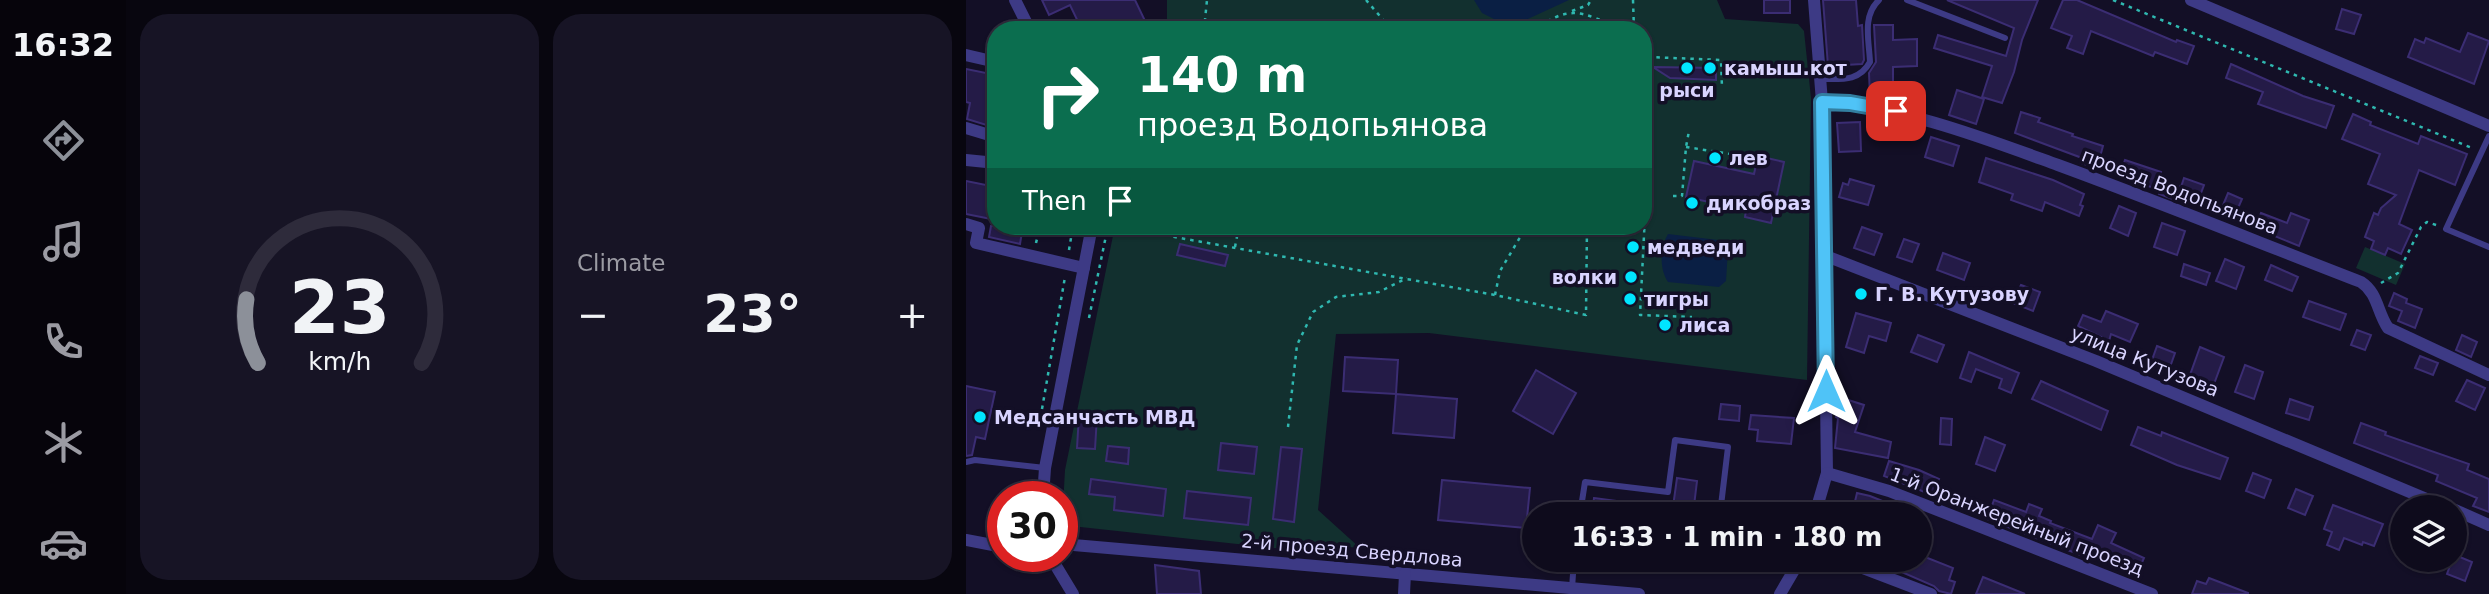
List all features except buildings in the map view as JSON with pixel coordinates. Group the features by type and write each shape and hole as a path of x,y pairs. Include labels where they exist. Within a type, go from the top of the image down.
{"street":[{"path":"1015,0 1026,21"},
{"path":"1814,0 1821,79 1826,256 1827,473 1819,502"},
{"path":"2192,0 2489,126"},
{"path":"966,55 987,60"},
{"name":"проезд Водопьянова","path":"1822,102 1850,103 1896,111 1976,135 2361,282 2375,295"},
{"path":"966,128 987,134"},
{"path":"966,160 987,162"},
{"path":"966,224 979,228 976,243 1084,268"},
{"path":"1044,481 1090,235"},
{"name":"улица Кутузова","path":"1826,256 2096,361 2417,495"},
{"path":"2375,295 2381,318 2388,328 2489,375"},
{"name":"1-й Оранжерейный проезд","path":"1827,473 1889,491 2152,594"},
{"path":"2467,515 2489,525"},
{"path":"966,540 987,544"},
{"name":"2-й проезд Свердлова","path":"1078,545 1639,594"},
{"path":"1060,572 1073,594"},
{"path":"1780,594 1793,572"},
{"path":"1873,572 1931,594"},
{"path":"1404,594 1405,574"}],"lane":[{"path":"1821,79 1853,78 1861,75 1867,67 1870,62 1867,23 1870,10 1879,0"},
{"path":"1907,0 2005,38"},
{"path":"1931,9 1935,0"},
{"path":"2489,136 2446,229 2489,247"},
{"path":"1582,502 1585,482 1668,492 1675,440 1728,447 1721,502"},
{"path":"966,462 975,460 1045,468"},
{"path":"1572,588 1573,572"}],"path":[{"path":"1366,0 1384,21"},
{"path":"1548,21 1588,5 1591,0"},
{"path":"1633,0 1634,21"},
{"path":"2113,0 2482,152"},
{"path":"1205,21 1208,1"},
{"path":"1569,12 1587,14 1604,21"},
{"path":"1652,57 1721,60 1722,88"},
{"path":"1673,195 1682,196 1689,131"},
{"path":"1686,147 1743,156"},
{"path":"2375,295 2380,284 2398,273 2424,224 2432,223 2446,229"},
{"path":"1033,257 1038,235"},
{"path":"1041,412 1072,235"},
{"path":"1165,235 1407,278 1586,315 1587,235"},
{"path":"1235,247 1237,235"},
{"path":"1495,295 1500,271 1521,235"},
{"path":"1644,235 1640,315 1692,317"},
{"path":"1288,427 1297,345 1313,312 1336,297 1378,292 1407,278"}],"green space":[{"path":"1167,0 1717,0 1725,19 1798,24 1804,31 1811,98 1807,380 1429,333 1336,334 1318,510 1360,548 1305,543 1303,551 1078,527 1078,481 1064,481 1065,470 1113,235 1652,235 1652,21 1167,21"},
{"path":"2365,247 2405,264 2396,285 2356,268"}],"water":[{"path":"1474,0 1569,0 1524,21 1498,21 1482,13"},
{"path":"1668,234 1718,240 1728,249 1726,281 1719,287 1668,282 1663,271 1662,258 1663,245"}],"place":[{"name":"рыси","path":"1687,68"},
{"name":"камыш.кот","path":"1710,68"},
{"name":"лев","path":"1715,158"},
{"name":"дикобраз","path":"1692,203"},
{"name":"медведи","path":"1633,247"},
{"name":"волки","path":"1631,277"},
{"name":"Г. В. Кутузову","path":"1861,294"},
{"name":"тигры","path":"1630,299"},
{"name":"лиса","path":"1665,325"},
{"name":"Медсанчасть МВД","path":"980,417"}],"route":[{"path":"1826,391 1822,102 1850,103 1896,111"}]}
